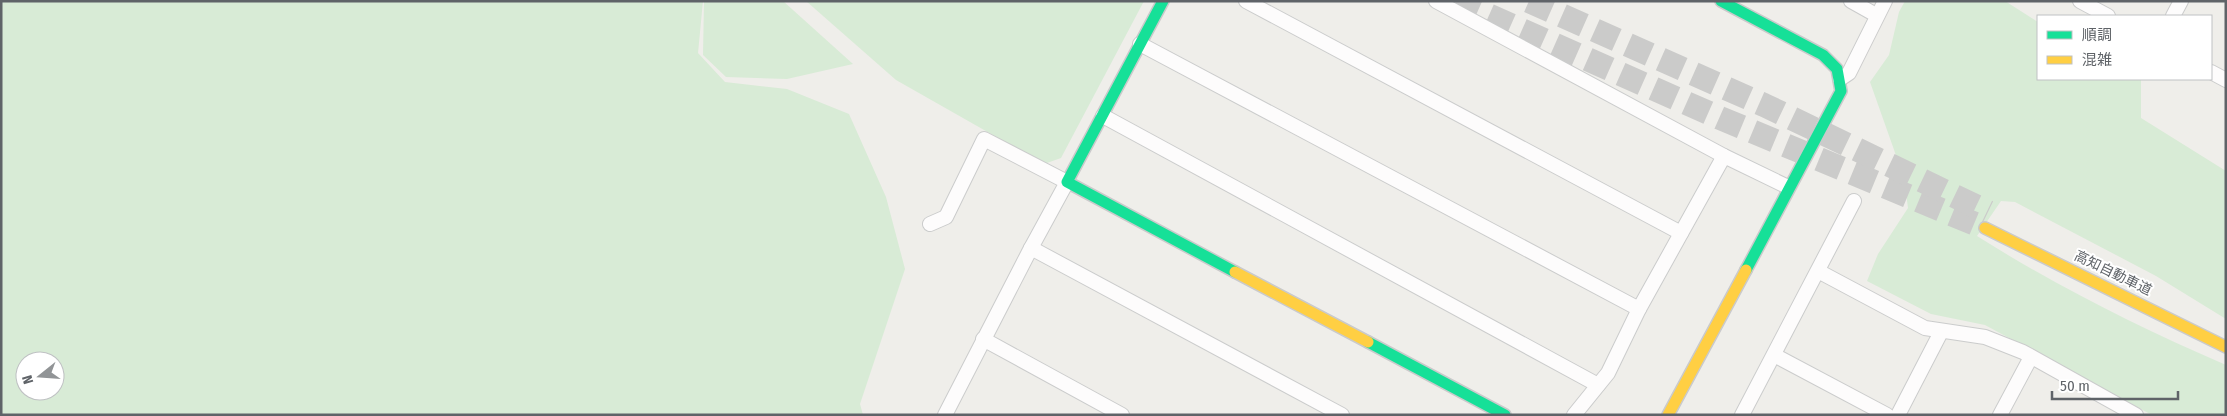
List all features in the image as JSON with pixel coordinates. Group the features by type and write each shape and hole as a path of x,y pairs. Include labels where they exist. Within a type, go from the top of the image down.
{"main road":[{"path":"1163,1 1067,182 1505,415"},
{"path":"1668,415 1788,186 1841,91 1840,79 1834,64 1824,55 1721,1"},
{"name":"高知自動車道","path":"1985,228 2226,347"}],"street":[{"path":"1246,1 1681,233"},
{"path":"1436,1 1724,156 1788,186"},
{"path":"1851,1 1876,15"},
{"path":"1840,79 1849,73 1876,15 1885,1"},
{"path":"2080,1 2106,15"},
{"path":"2174,15 2181,1"},
{"path":"1140,44 1639,309"},
{"path":"2212,73 2226,80"},
{"path":"1103,116 1598,385"},
{"path":"930,224 946,217 984,139 1067,182 983,340 946,415"},
{"path":"1574,415 1608,372 1639,309 1724,156"},
{"path":"1742,415 1854,201"},
{"path":"1031,248 1342,415"},
{"path":"1818,271 1925,328 1941,332 1985,337 2031,357 2136,415"},
{"path":"1898,415 1941,332"},
{"path":"983,340 1122,415"},
{"path":"1774,355 1887,415"},
{"path":"2000,415 2031,357"},
{"path":"2105,415 2112,402"}],"green space":[{"path":"1,1 703,1 698,53 725,82 787,89 849,114 886,197 905,269 860,404 863,415 1,415"},
{"path":"704,1 783,1 853,64 787,79 726,77 703,55"},
{"path":"806,1 1144,1 1061,158 1044,164 896,80"},
{"path":"1905,1 2005,1 2037,21 2037,80 2141,80 2141,118 2226,171 2226,319 2156,276 2015,202 2001,201 1977,236 2037,272 2099,305 2226,365 2226,415 2152,415 1985,325 1931,314 1867,281 1878,254 1908,208 1904,178 1870,82 1889,55 1899,12"}],"tunnel":[{"path":"1456,1 1720,118 1985,228"},
{"path":"1529,1 1764,105 1988,212"}],"traffic: fast":[{"path":"1163,1 1067,182 1235,272"},
{"path":"1721,1 1823,55 1837,69 1841,91 1746,270"},
{"path":"1368,342 1505,415"}],"traffic: slow":[{"path":"1985,228 2226,347"},
{"path":"1668,415 1746,270"},
{"path":"1235,272 1368,342"}]}
